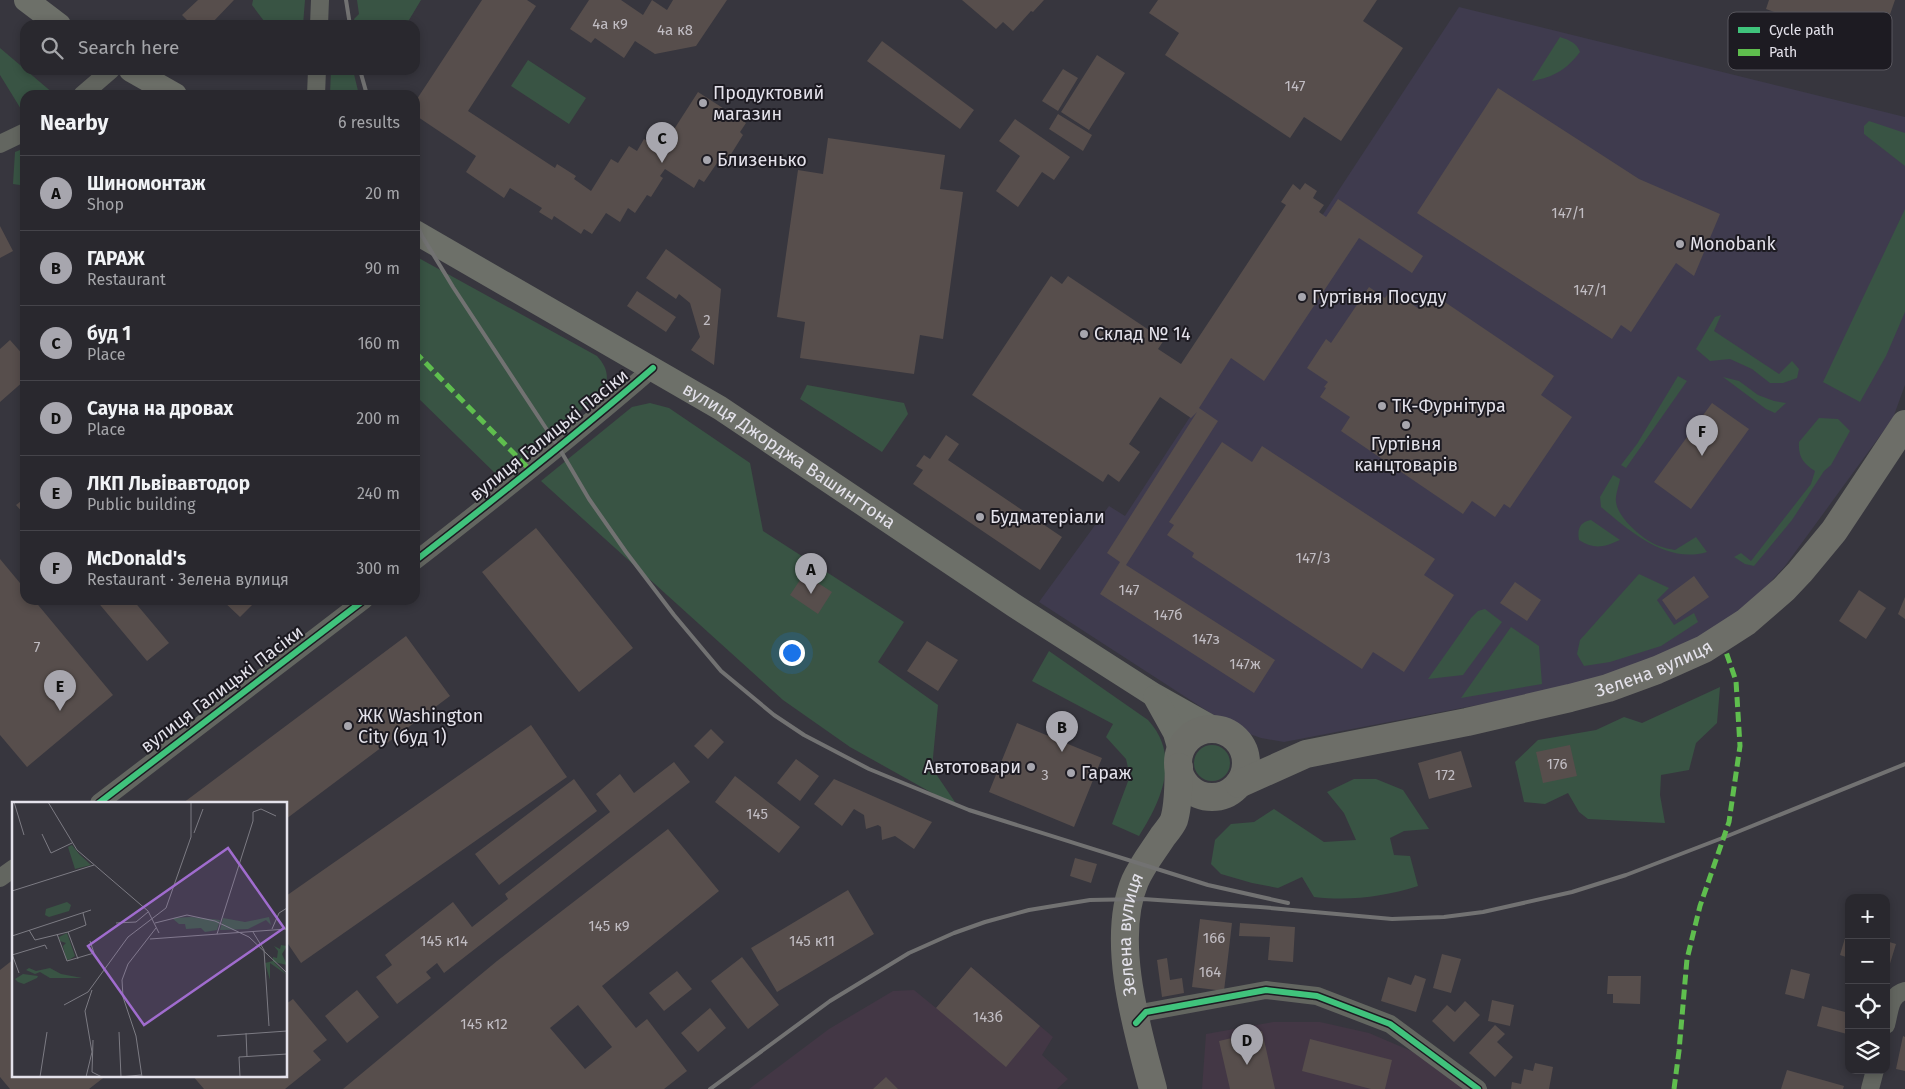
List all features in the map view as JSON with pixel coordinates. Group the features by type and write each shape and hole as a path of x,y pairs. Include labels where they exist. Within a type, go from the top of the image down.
{"main road":[{"path":"26,0 52,20"},
{"path":"140,75 166,90"},
{"name":"вулиця Джорджа Вашингтона","path":"420,235 720,408 1015,606 1154,695 1228,736"},
{"name":"Зелена вулиця","path":"1239,784 1306,754 1467,722 1599,691 1657,670 1704,649 1746,622 1800,572 1834,531 1905,424"},
{"name":"вулиця Джорджа Вашингтона","path":"1154,695 1172,728 1179,759"},
{"path":"1206,730 1228,736 1244,752 1246,763 1244,774 1239,784 1230,793 1214,798 1203,796 1184,782 1179,759 1187,740 1196,733 1206,730"},
{"name":"Зелена вулиця","path":"1228,736 1265,749 1306,754"},
{"name":"Зелена вулиця","path":"1154,1089 1136,1023 1126,962 1125,935 1130,894 1144,865 1174,820 1178,794 1179,759"},
{"name":"Зелена вулиця","path":"1174,820 1214,798"}],"street":[{"path":"319,20 320,0"},
{"path":"88,90 105,75"},
{"path":"316,90 317,75"},
{"path":"0,144 20,134"},
{"name":"вулиця Галицькі Пасіки","path":"420,557 586,427 653,368"},
{"name":"вулиця Галицькі Пасіки","path":"100,802 357,605"},
{"path":"0,878 12,869"},
{"path":"1136,1023 1146,1012 1266,990 1317,996 1390,1024 1478,1089"},
{"path":"1890,1009 1893,997 1905,991"},
{"path":"1870,1089 1874,1074"}],"shaded area":[{"path":"1459,7 1905,117 1905,385 1893,418 1785,566 1735,621 1679,651 1562,689 1284,742 1261,738 1235,729 1039,602 1109,506 1125,516"},
{"path":"971,967 1053,1037 1042,1055 1068,1079 1057,1089 749,1089 829,1029 893,991 914,990 936,1008"},
{"path":"1273,1022 1320,1022 1369,1033 1430,1059 1476,1089 1202,1089 1206,1034"}],"green space":[{"path":"253,0 305,0 303,20 263,20 252,5"},
{"path":"357,0 421,0 409,20 354,20 359,14"},
{"path":"1560,37 1575,44 1580,52 1570,64 1559,72 1532,81"},
{"path":"0,48 20,65 20,75 32,75 49,90 20,90 20,108 0,75"},
{"path":"528,60 586,98 569,124 511,86"},
{"path":"331,75 354,75 358,90 330,90"},
{"path":"1869,121 1905,133 1905,166 1864,134 1864,126"},
{"path":"20,150 20,185 13,184 15,152"},
{"path":"1905,209 1905,312 1886,356 1860,402 1823,382"},
{"path":"420,259 597,356 606,369 607,378 602,393 499,477 420,400"},
{"path":"1721,315 1714,331 1779,374 1792,361 1799,369 1797,378 1783,383 1770,383 1752,369 1730,359 1710,361 1696,349 1715,317"},
{"path":"1678,376 1687,381 1626,468 1621,465 1637,444"},
{"path":"1723,377 1739,381 1758,395 1786,403 1775,413 1766,409"},
{"path":"807,385 904,403 908,414 882,452 800,399"},
{"path":"650,403 669,408 750,463 763,531 904,622 878,662 938,705 932,768 959,808 850,747 783,700 541,481 632,407"},
{"path":"1819,418 1838,419 1850,431 1831,465 1824,471 1792,520 1754,566 1745,564 1734,557 1741,553 1751,561 1811,484 1815,471 1802,459 1799,451 1799,442"},
{"path":"1613,475 1620,479 1616,499 1618,509 1627,522 1640,534 1659,546 1675,550 1696,537 1707,552 1692,555 1664,550 1637,535 1613,517 1601,507 1600,497"},
{"path":"1591,520 1620,540 1595,546 1579,540 1578,533 1580,527 1584,522"},
{"path":"1639,574 1669,588 1657,600 1674,625 1694,613 1698,622 1661,646 1610,662 1584,666 1577,654 1580,640"},
{"path":"1485,609 1502,622 1463,675 1428,679 1471,618 1478,611"},
{"path":"1511,627 1539,646 1542,684 1461,698"},
{"path":"1049,651 1148,720 1158,734 1164,748 1166,763 1164,778 1155,808 1139,836 1112,824 1130,776 1126,759 1106,737 1113,724 1032,681"},
{"path":"1720,687 1717,723 1696,743 1689,770 1661,775 1660,795 1665,823 1588,819 1579,812 1568,793 1545,804 1524,802 1515,762 1538,740 1596,730 1624,717 1642,723"},
{"path":"1212,745 1219,746 1225,750 1229,756 1229,770 1225,776 1219,780 1212,781 1205,780 1199,776 1195,770 1194,763 1195,756 1199,750 1205,746"},
{"path":"1354,779 1376,779 1403,790 1429,829 1404,831 1390,838 1394,855 1410,856 1418,886 1366,897 1341,899 1314,897 1302,877 1278,888 1221,874 1211,864 1215,840 1231,824 1254,822 1274,809 1324,842 1356,840 1344,813 1327,792"}],"building":[{"path":"198,0 234,0 215,20 187,20 182,15"},
{"path":"482,0 527,0 536,6 468,111 555,168 557,164 576,176 574,179 591,191 611,159 618,163 629,146 637,151 644,139 651,143 655,137 670,146 676,137 671,134 698,92 746,123 740,132 743,135 723,167 717,163 704,182 699,179 694,188 665,169 660,176 663,178 651,197 647,195 635,213 628,208 620,222 606,213 592,234 584,229 581,234 554,216 552,220 539,212 542,208 510,188 504,198 466,172 476,156 420,118 420,94"},
{"path":"589,0 621,0 643,15 652,0 667,10 673,0 727,0 696,46 655,54 635,41 624,58 595,38 591,43 570,29"},
{"path":"962,0 1044,0 1013,31 1003,22 996,29"},
{"path":"1158,0 1377,0 1363,21 1403,48 1341,141 1304,117 1290,138 1165,55 1179,33 1149,13"},
{"path":"1769,0 1895,0 1891,12 1774,12 1766,9"},
{"path":"882,41 974,110 960,129 867,61"},
{"path":"1097,55 1125,73 1089,130 1061,112"},
{"path":"1063,69 1078,78 1058,111 1042,101"},
{"path":"1498,88 1639,179 1720,214 1694,276 1676,263 1631,332 1621,325 1612,339 1417,213"},
{"path":"1058,114 1092,135 1083,151 1049,129"},
{"path":"1015,119 1070,157 1054,180 1042,172 1018,207 996,191 1020,156 999,141"},
{"path":"828,138 945,155 940,189 963,192 943,339 920,335 914,374 800,358 805,322 777,317 798,170 823,174"},
{"name":"Склад № 14","path":"1305,183 1317,191 1313,198 1324,205 1319,212 1326,217 1338,199 1423,256 1412,273 1359,238 1264,381 1231,358 1199,408 1218,421 1126,565 1275,660 1254,693 1100,594 1120,562 1107,553 1197,412 1191,418 1160,397 1129,444 1140,452 1119,482 1108,474 1103,482 972,395 1051,276 1062,284 1068,276 1164,340 1158,349 1181,364 1286,205 1281,202 1293,184 1300,190"},
{"path":"0,226 13,251 0,258"},
{"path":"666,249 721,289 714,365 691,350 700,337 690,303 679,294 676,299 646,278"},
{"path":"1369,287 1385,298 1391,289 1419,309 1430,292 1554,376 1541,395 1572,417 1510,508 1504,504 1495,517 1472,501 1463,514 1341,431 1350,417 1320,397 1328,382 1307,368 1326,339 1331,343"},
{"path":"637,291 676,317 666,332 627,306"},
{"path":"10,340 20,351 20,384 0,402 0,349"},
{"path":"1712,403 1749,429 1691,509 1654,482"},
{"path":"946,435 959,444 948,460 1062,537 1040,570 913,484 923,470 916,466 924,455 930,459"},
{"path":"1222,442 1252,462 1262,446 1435,559 1424,575 1454,595 1404,672 1373,652 1362,669 1192,557 1194,553 1167,535 1174,525 1169,522"},
{"path":"536,528 633,648 579,692 482,572"},
{"path":"0,559 20,583 20,605 38,605 113,695 27,767 0,735"},
{"path":"804,574 832,592 818,614 790,595"},
{"path":"1694,576 1709,597 1676,620 1662,600"},
{"path":"1515,582 1541,600 1527,621 1500,603"},
{"path":"1859,590 1886,608 1866,639 1839,621"},
{"path":"1905,597 1905,619 1898,614"},
{"path":"100,605 137,605 169,643 147,661"},
{"path":"227,605 252,605 240,617"},
{"name":"ЖК Washington City (буд 1)","path":"406,636 450,696 288,818 288,802 184,802"},
{"path":"927,641 958,660 938,691 907,671"},
{"path":"1017,723 1102,758 1074,827 989,792"},
{"path":"531,725 567,777 301,963 288,944 288,895"},
{"path":"711,729 724,742 708,759 694,746"},
{"path":"1570,745 1577,776 1543,783 1536,752"},
{"path":"1461,751 1472,787 1429,799 1418,763"},
{"path":"796,759 819,776 800,801 777,783"},
{"path":"674,762 690,782 444,973 437,963 426,972 431,978 397,1004 376,977 392,965 385,955 453,902 472,927 508,899 505,894 610,812 596,794 620,774 634,793"},
{"path":"735,776 800,827 779,853 715,802"},
{"path":"574,779 597,811 499,885 475,854"},
{"path":"834,779 932,822 914,849 895,836 882,840 881,827 878,825 866,829 864,815 854,809 842,826 814,804"},
{"path":"668,829 719,891 602,986 636,1028 647,1019 687,1071 664,1089 343,1089 497,961","holes":["578,1005 612,1047 585,1069 550,1028"]},
{"path":"1075,858 1097,864 1091,883 1070,876"},
{"path":"848,890 874,934 777,992 751,948"},
{"path":"1200,919 1232,923 1224,991 1192,987"},
{"path":"1240,923 1295,927 1293,962 1268,960 1270,937 1239,936"},
{"path":"1845,938 1845,957 1840,955"},
{"path":"1890,942 1896,944 1890,964"},
{"path":"1442,954 1461,959 1451,993 1433,988"},
{"path":"742,957 779,1005 748,1029 711,981"},
{"path":"1167,958 1170,980 1182,978 1184,993 1162,997 1157,960"},
{"path":"12,961 12,1076 106,1076 89,1089 10,1089 0,1077 0,970"},
{"path":"971,967 1040,1026 1006,1067 936,1008"},
{"path":"1791,969 1810,974 1804,999 1785,994"},
{"path":"677,971 692,989 664,1011 649,993"},
{"path":"1415,975 1426,979 1416,1012 1381,1001 1388,977 1411,985"},
{"path":"1608,976 1641,976 1640,1004 1613,1003 1613,994 1607,994"},
{"path":"357,990 379,1017 347,1043 325,1016"},
{"path":"293,999 327,1040 313,1051 321,1060 285,1089 204,1089 193,1076 288,1076 288,1003"},
{"path":"1492,1000 1514,1005 1510,1026 1488,1021"},
{"path":"1465,1001 1480,1015 1454,1042 1432,1021 1447,1005 1455,1012"},
{"path":"1822,1006 1845,1012 1845,1033 1817,1026"},
{"path":"710,1008 726,1028 698,1052 681,1033"},
{"path":"1495,1025 1505,1034 1497,1042 1513,1057 1495,1077 1469,1053"},
{"path":"1262,1031 1275,1089 1230,1089 1219,1041"},
{"path":"1903,1036 1905,1037 1905,1071 1896,1069"},
{"path":"1310,1039 1392,1060 1385,1089 1371,1089 1302,1071"},
{"path":"1535,1063 1553,1067 1549,1089 1511,1089 1512,1082 1521,1084 1524,1069 1533,1071"},
{"path":"1787,1070 1844,1086 1843,1089 1781,1089"},
{"path":"886,1077 898,1089 873,1089"}],"railway":[{"path":"346,0 349,20"},
{"path":"361,75 366,90"},
{"path":"420,231 453,287 559,448 589,499 626,552 674,615 721,671 774,715 804,735 869,769 969,810 1208,885 1288,903"},
{"path":"710,1089 830,1001 909,953 954,933 1029,910 1090,900 1143,899 1392,919 1444,917 1483,912 1572,892 1626,875 1905,764"}],"marked path":[{"path":"420,357 531,471"},
{"path":"1674,1089 1687,959 1700,906 1729,822 1740,746 1736,681 1725,649"}],"cycle path":[{"path":"420,557 536,466 653,368"},
{"path":"100,802 357,605"},
{"path":"1136,1023 1146,1012 1266,990 1317,996 1390,1024 1478,1089"}],"place":[{"name":"Продуктовий магазин","path":"703,103"},
{"name":"Близенько","path":"707,160"},
{"name":"буд 1","path":"662,163"},
{"name":"Monobank","path":"1680,244"},
{"name":"Гуртівня Посуду","path":"1302,297"},
{"name":"Склад № 14","path":"1084,334"},
{"name":"ТК-Фурнітура","path":"1382,406"},
{"name":"Гуртівня канцтоварів","path":"1406,425"},
{"name":"McDonald's","path":"1702,456"},
{"name":"Будматеріали","path":"980,517"},
{"name":"Шиномонтаж","path":"811,594"},
{"name":"ЛКП Львівавтодор","path":"60,711"},
{"name":"ЖК Washington City (буд 1)","path":"348,726"},
{"name":"ГАРАЖ","path":"1062,752"},
{"name":"Автотовари","path":"1031,767"},
{"name":"Гараж","path":"1071,773"},
{"name":"Сауна на дровах","path":"1247,1065"}]}
